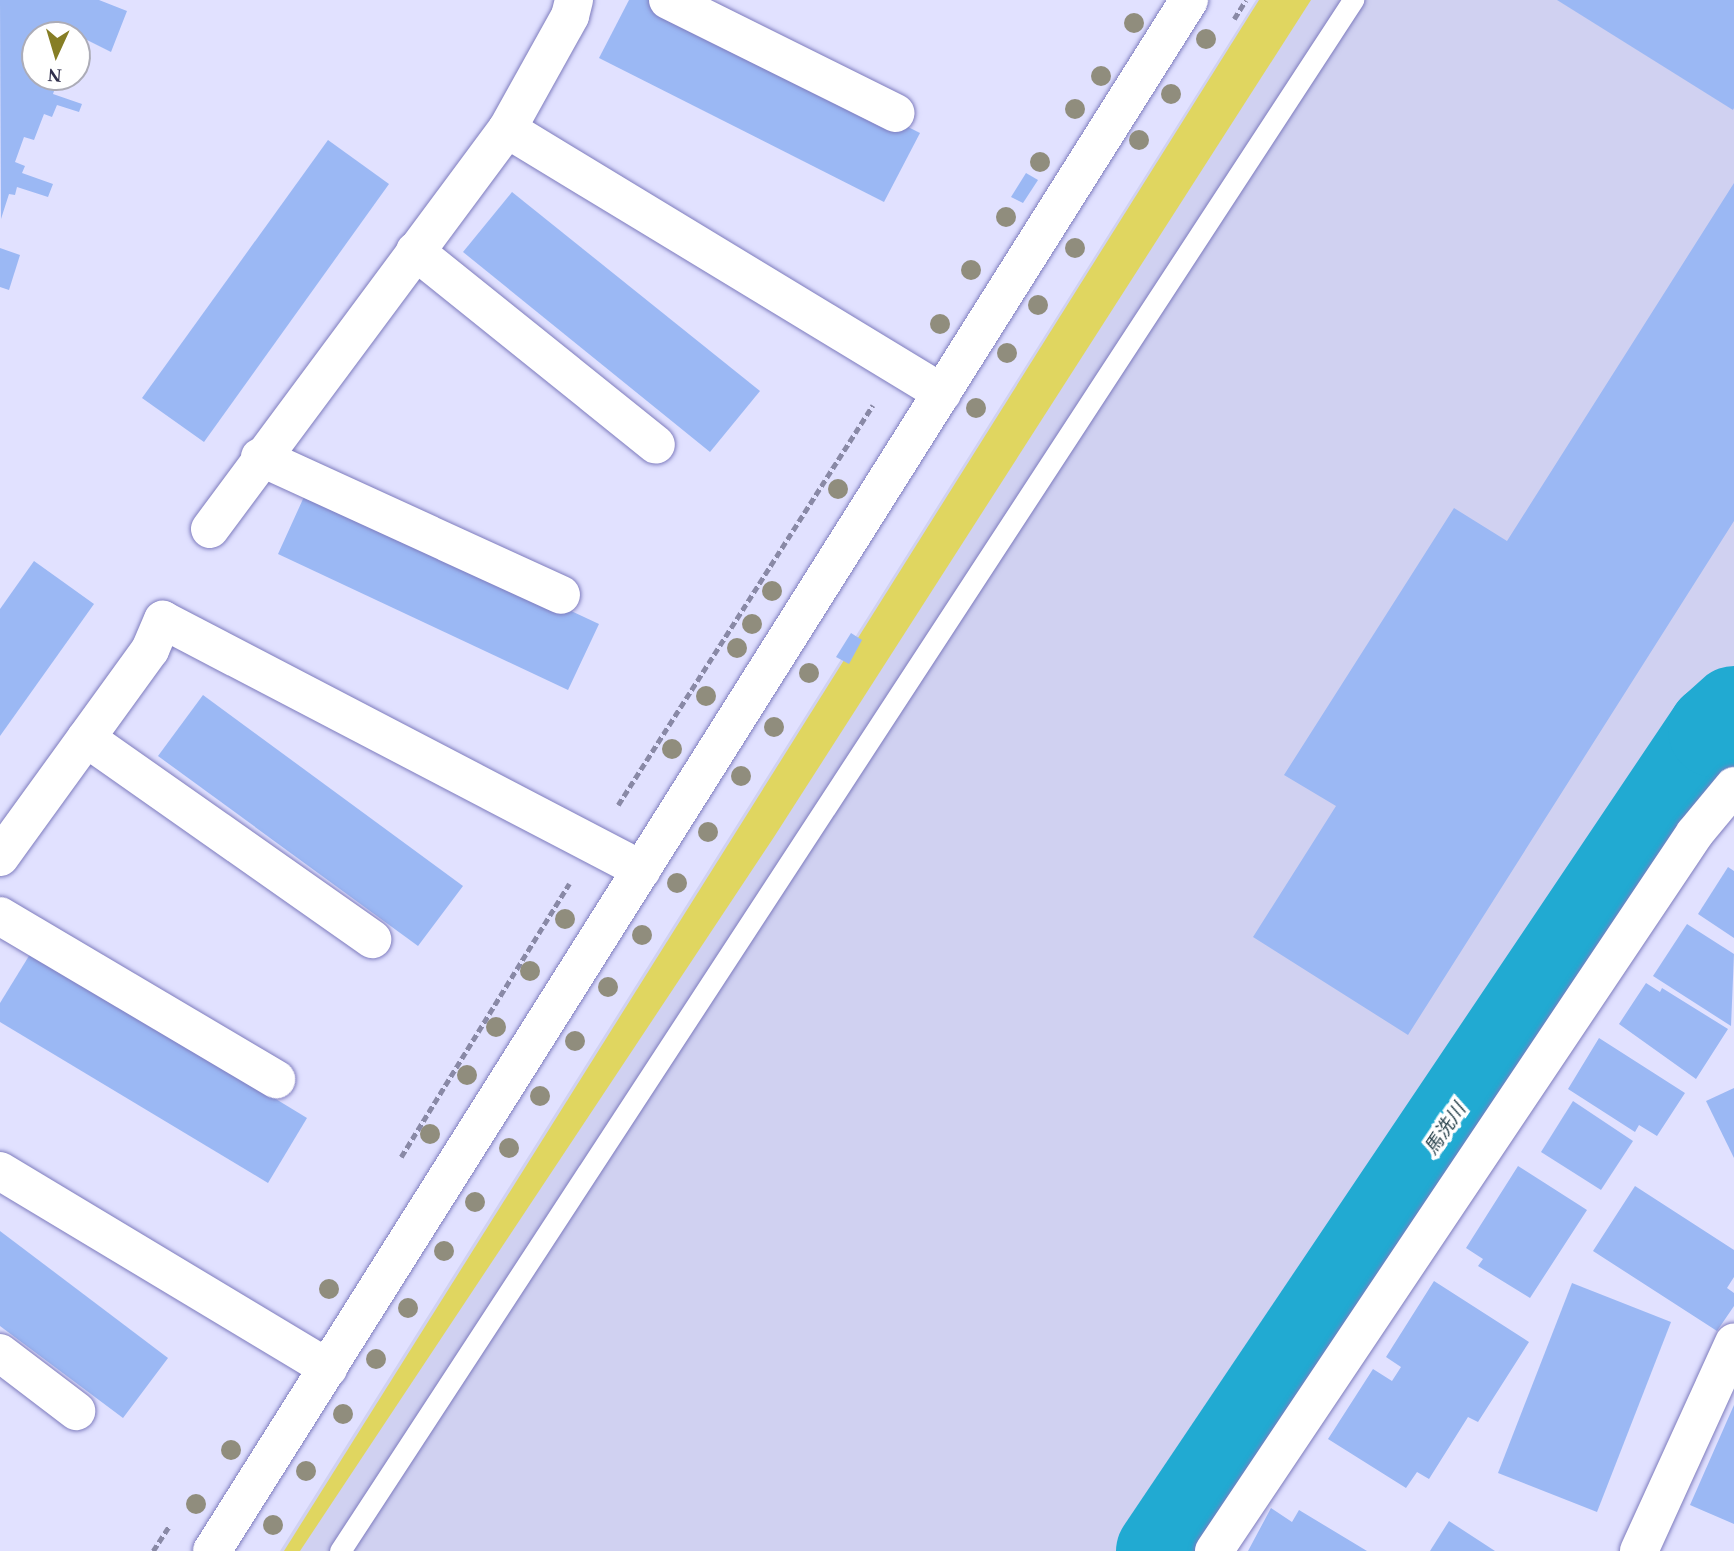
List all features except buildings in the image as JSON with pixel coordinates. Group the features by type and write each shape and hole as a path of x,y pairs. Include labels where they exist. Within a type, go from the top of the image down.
{"street":[{"path":"210,529 260,457 507,129 570,16 574,0"},
{"path":"668,0 896,113"},
{"path":"212,1551 1189,0"},
{"path":"507,129 942,393"},
{"path":"415,251 656,445"},
{"path":"260,457 561,595"},
{"path":"0,857 150,650 163,620 179,618 642,870"},
{"path":"86,738 372,939"},
{"path":"1214,1551 1695,833 1734,786"},
{"path":"0,916 276,1079"},
{"path":"0,1171 328,1368"},
{"path":"1639,1551 1734,1343"},
{"path":"0,1353 76,1411"}],"lane":[{"path":"340,1551 1353,0"}],"path":[{"path":"396,1165 594,844 899,366"}],"shaded area":[{"path":"1256,0 1734,0 1734,679 1660,759 1142,1551 280,1551"},
{"path":"1259,0 1311,0 774,837 300,1551 284,1551"}],"waterway":[{"name":"馬洗川","path":"1162,1551 1714,730 1734,712"}]}
